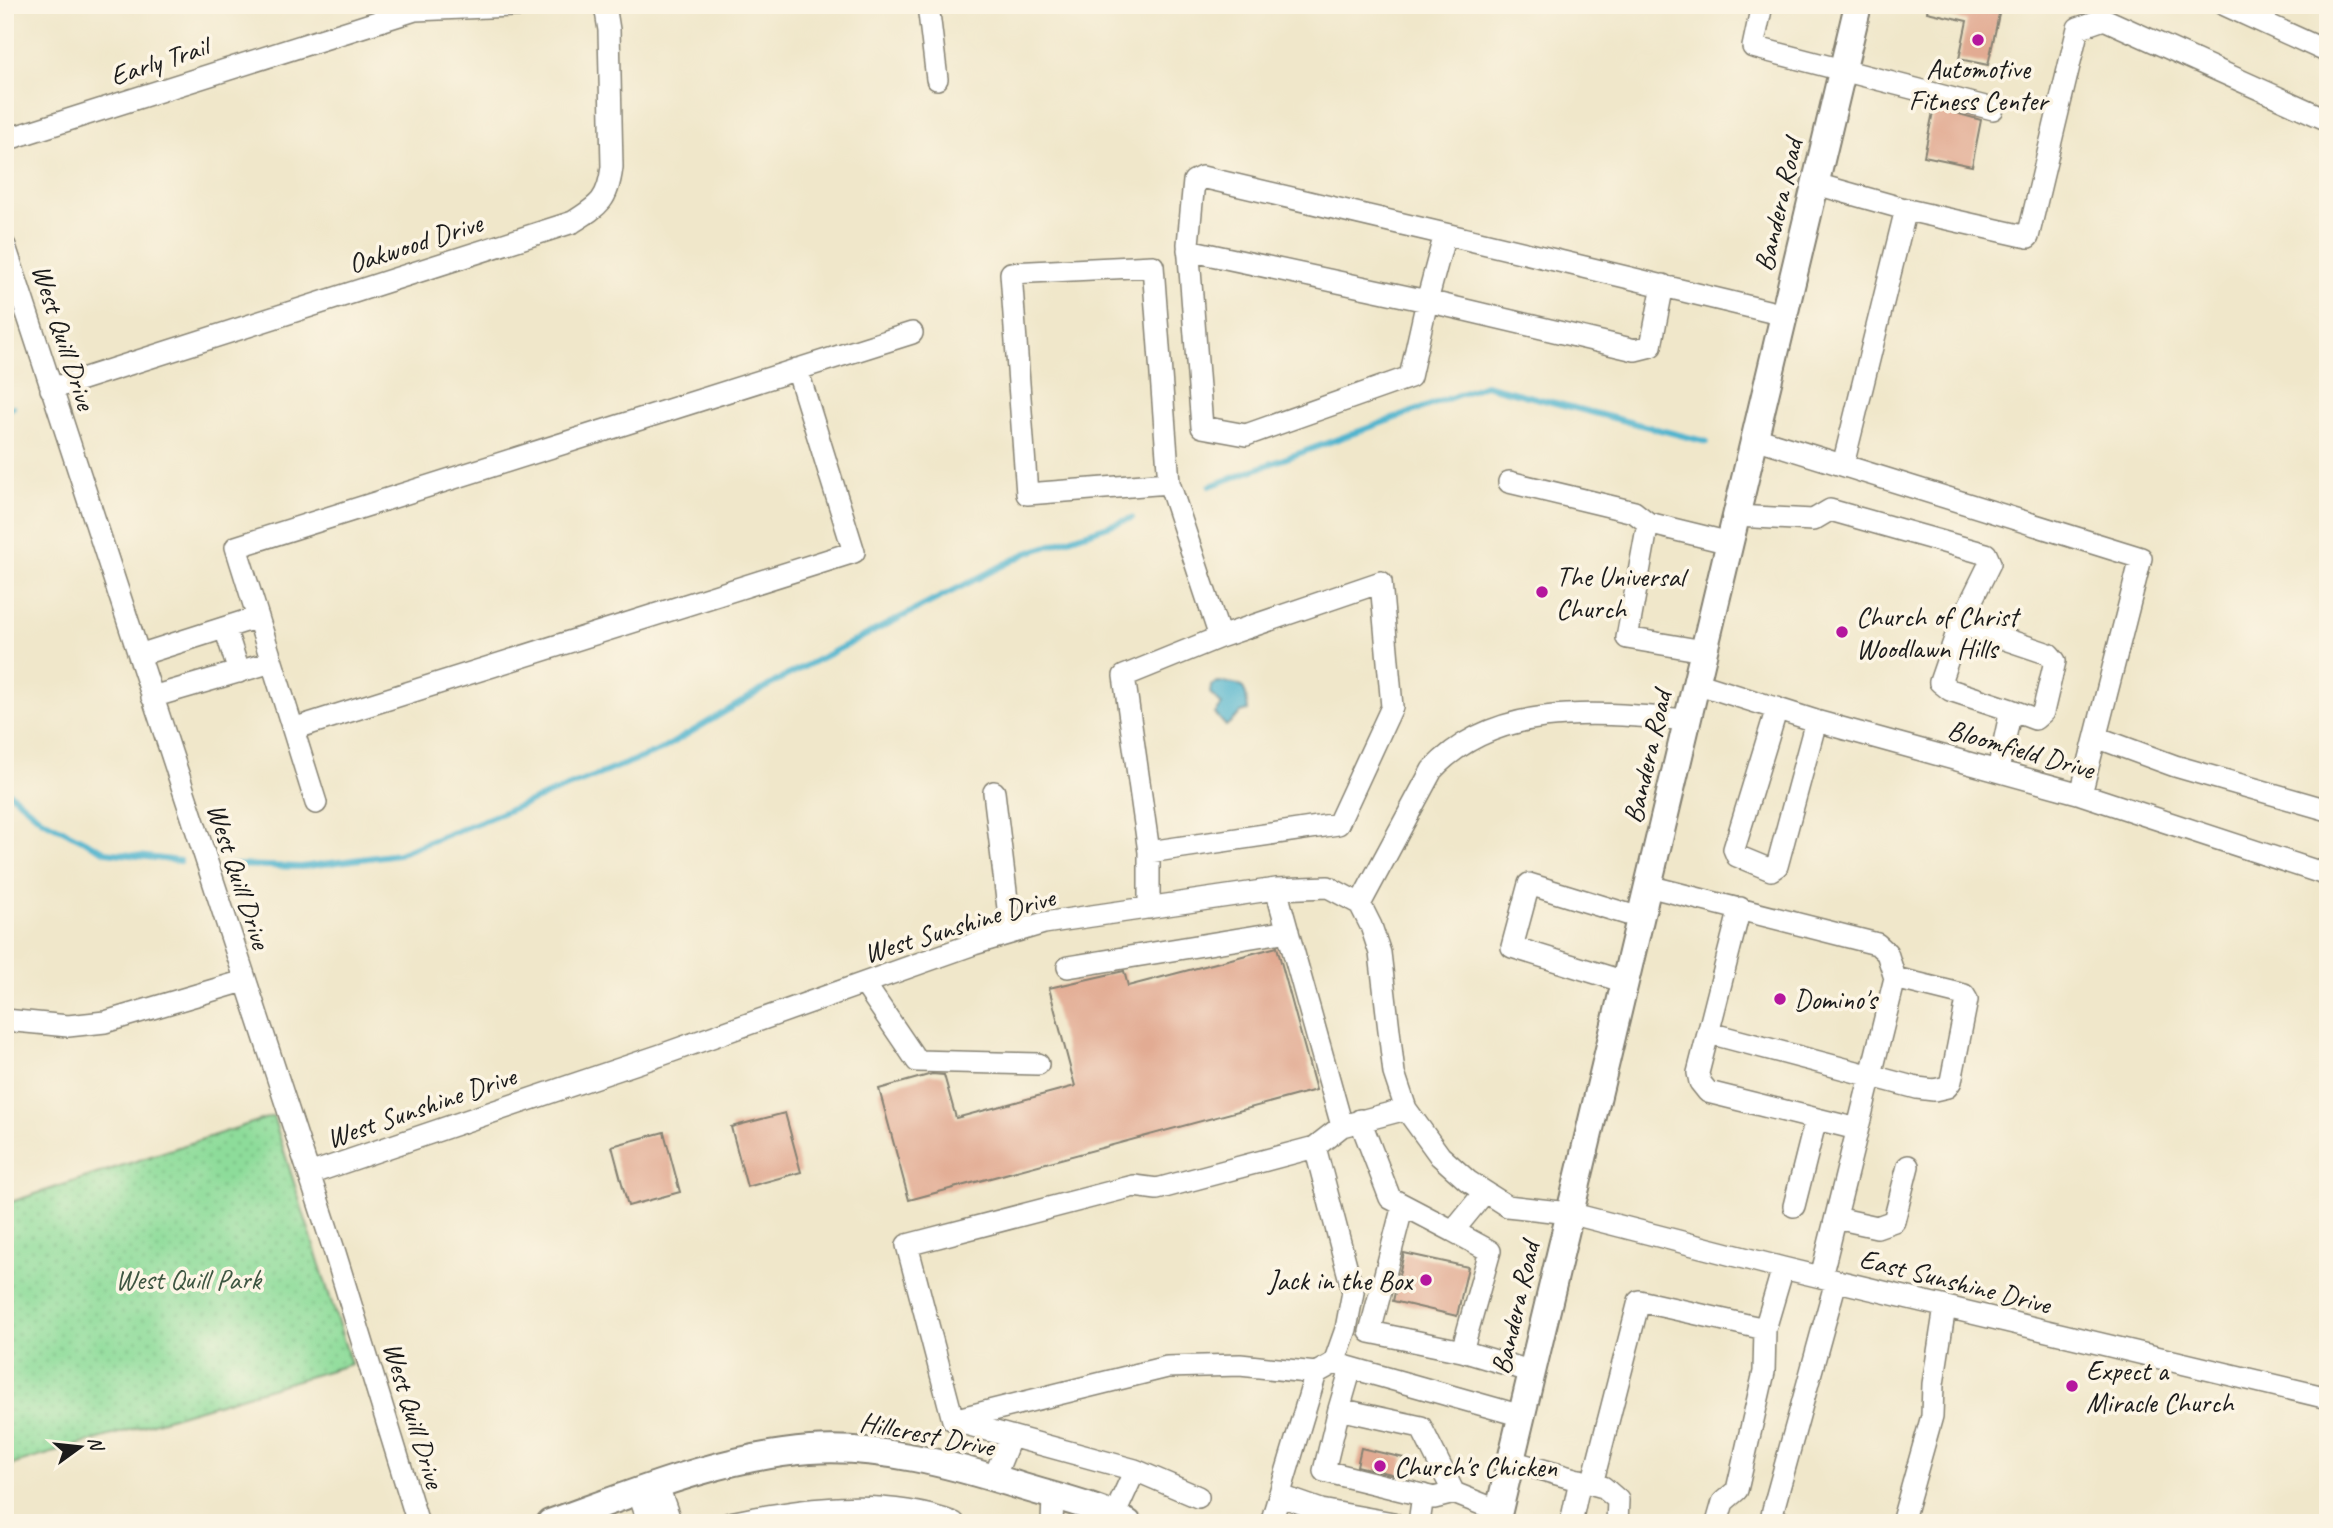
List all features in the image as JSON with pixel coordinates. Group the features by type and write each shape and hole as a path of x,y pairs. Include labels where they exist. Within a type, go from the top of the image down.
{"main road":[{"name":"Bandera Road","path":"1497,1517 1858,5"},
{"name":"Hillcrest Drive","path":"550,1523 738,1461 811,1450 866,1451 927,1461 994,1478 1052,1510 1121,1519"}],"street":[{"name":"Early Trail","path":"5,141 415,10 537,5"},
{"name":"Oakwood Drive","path":"51,389 573,222 601,204 610,187 612,167 609,30 605,5"},
{"path":"928,5 937,79"},
{"path":"1762,5 1753,47 1993,109"},
{"path":"2225,5 2328,52"},
{"path":"1816,184 1906,209 2028,237 2078,28 2104,19 2328,120"},
{"path":"1445,234 1410,377 1246,435 1202,428 1188,250 1194,181 1202,177 1663,285 1784,315"},
{"path":"1843,465 1906,209"},
{"name":"West Quill Drive","path":"5,246 309,1174 418,1523"},
{"path":"1188,250 1635,350 1651,346 1663,285"},
{"path":"1170,483 1027,494 1011,272 1153,266 1170,483 1220,637"},
{"path":"316,803 236,547 912,333"},
{"path":"293,729 854,552 797,369"},
{"path":"1755,438 2141,558 2081,794"},
{"path":"1508,482 1634,512 1648,523 1730,544"},
{"path":"1736,516 1813,520 1830,510 1986,554 1990,562 1960,624 1940,682 1950,690 2035,719 2042,712 2055,661 2049,654 1960,624"},
{"path":"1648,523 1627,638 1704,651"},
{"path":"1149,852 1338,824 1392,707 1381,582 1220,637 1124,676 1149,852 1149,908"},
{"path":"139,655 258,617"},
{"path":"225,628 239,671"},
{"path":"152,697 272,662"},
{"name":"Bloomfield Drive","path":"1696,683 1816,720 2081,794 2328,874"},
{"path":"1777,708 1734,849 1737,856 1771,870 1777,866 1816,720"},
{"path":"1998,771 2011,710"},
{"path":"1569,1213 1507,1206 1484,1193 1440,1156 1406,1109 1394,1073 1380,953 1360,904 1417,793 1432,770 1445,756 1469,740 1514,723 1558,714 1688,720"},
{"path":"2096,737 2175,766 2328,810"},
{"path":"994,792 1011,933"},
{"path":"1625,982 1512,947 1529,884 1640,918"},
{"path":"1648,886 1877,943 1887,953 1895,978 1836,1218 1828,1279 1773,1510 1772,1516 1783,1523"},
{"name":"West Sunshine Drive","path":"309,1174 1044,923 1276,889 1328,887 1360,904"},
{"path":"1276,889 1351,1123 1390,1198 1490,1251 1462,1351"},
{"path":"1740,908 1698,1073 1700,1082 1708,1092 1857,1129"},
{"path":"1068,967 1288,931"},
{"path":"1709,1033 1934,1090 1947,1087 1951,1081 1967,1000 1964,995 1895,978"},
{"path":"5,1020 68,1026 105,1022 244,981"},
{"path":"864,983 917,1061 1038,1064"},
{"path":"953,1420 907,1245 1134,1186 1157,1189 1315,1147 1351,1123 1406,1109"},
{"path":"1794,1206 1816,1119"},
{"path":"1271,1523 1334,1368 1346,1329 1353,1292 1315,1147"},
{"path":"1836,1218 1877,1227 1894,1221 1908,1166"},
{"path":"1453,1231 1484,1193"},
{"path":"1403,1205 1370,1332 1462,1351 1533,1372"},
{"name":"East Sunshine Drive","path":"1569,1213 1828,1279 2328,1398"},
{"path":"1717,1523 1723,1502 1737,1490 1764,1371 1765,1329 1783,1268"},
{"path":"1571,1523 1586,1482 1639,1301 1765,1329"},
{"path":"1902,1523 1932,1416 1933,1384 1945,1307"},
{"path":"953,1420 1167,1367 1240,1365 1334,1368 1522,1416"},
{"path":"1334,1368 1339,1409 1324,1471 1434,1498 1454,1493"},
{"path":"1434,1392 1421,1427 1454,1493 1497,1517"},
{"path":"1339,1409 1421,1427"},
{"path":"953,1420 1135,1470 1198,1497"},
{"path":"994,1478 1011,1436"},
{"path":"1511,1461 1604,1487 1618,1500 1617,1523"},
{"path":"1121,1519 1135,1470"},
{"path":"648,1489 649,1523"},
{"path":"648,1489 671,1523"},
{"path":"1419,1523 1423,1495"},
{"path":"1280,1496 1320,1517 1393,1523"},
{"path":"730,1523 781,1512 860,1506 927,1513 954,1523"}],"green space":[{"name":"West Quill Park","path":"273,1116 351,1364 5,1467 5,1204"}],"water":[{"path":"1218,682 1239,685 1246,696 1248,711 1241,713 1226,726 1215,714 1222,705 1210,693 1211,686"}],"building":[{"name":"Automotive Fitness Center","path":"1928,5 2001,5 1988,65 1959,59 1967,21 1927,12"},
{"path":"1934,107 1981,120 1972,166 1924,156"},
{"path":"1277,947 1316,1090 909,1200 879,1089 932,1074 944,1075 956,1118 1075,1086 1049,988 1124,971 1128,986"},
{"path":"785,1113 801,1172 747,1187 731,1127"},
{"path":"664,1132 680,1192 628,1206 612,1146"},
{"path":"1404,1253 1468,1267 1457,1316 1393,1301"},
{"name":"Church's Chicken","path":"1361,1448 1404,1458 1400,1476 1357,1466"}],"waterway":[{"path":"1210,486 1485,385 1707,442"},
{"path":"5,411 13,407"},
{"path":"231,865 301,867 398,854 661,750 780,679 1027,553 1132,518"},
{"path":"5,789 41,819 106,852 180,861"}],"place":[{"name":"Automotive Fitness Center","path":"1978,40"},
{"name":"The Universal Church","path":"1542,592"},
{"name":"Church of Christ Woodlawn Hills","path":"1842,632"},
{"name":"Domino's","path":"1780,999"},
{"name":"Jack in the Box","path":"1426,1280"},
{"name":"Expect a Miracle Church","path":"2072,1386"},
{"name":"Church's Chicken","path":"1380,1466"}]}
